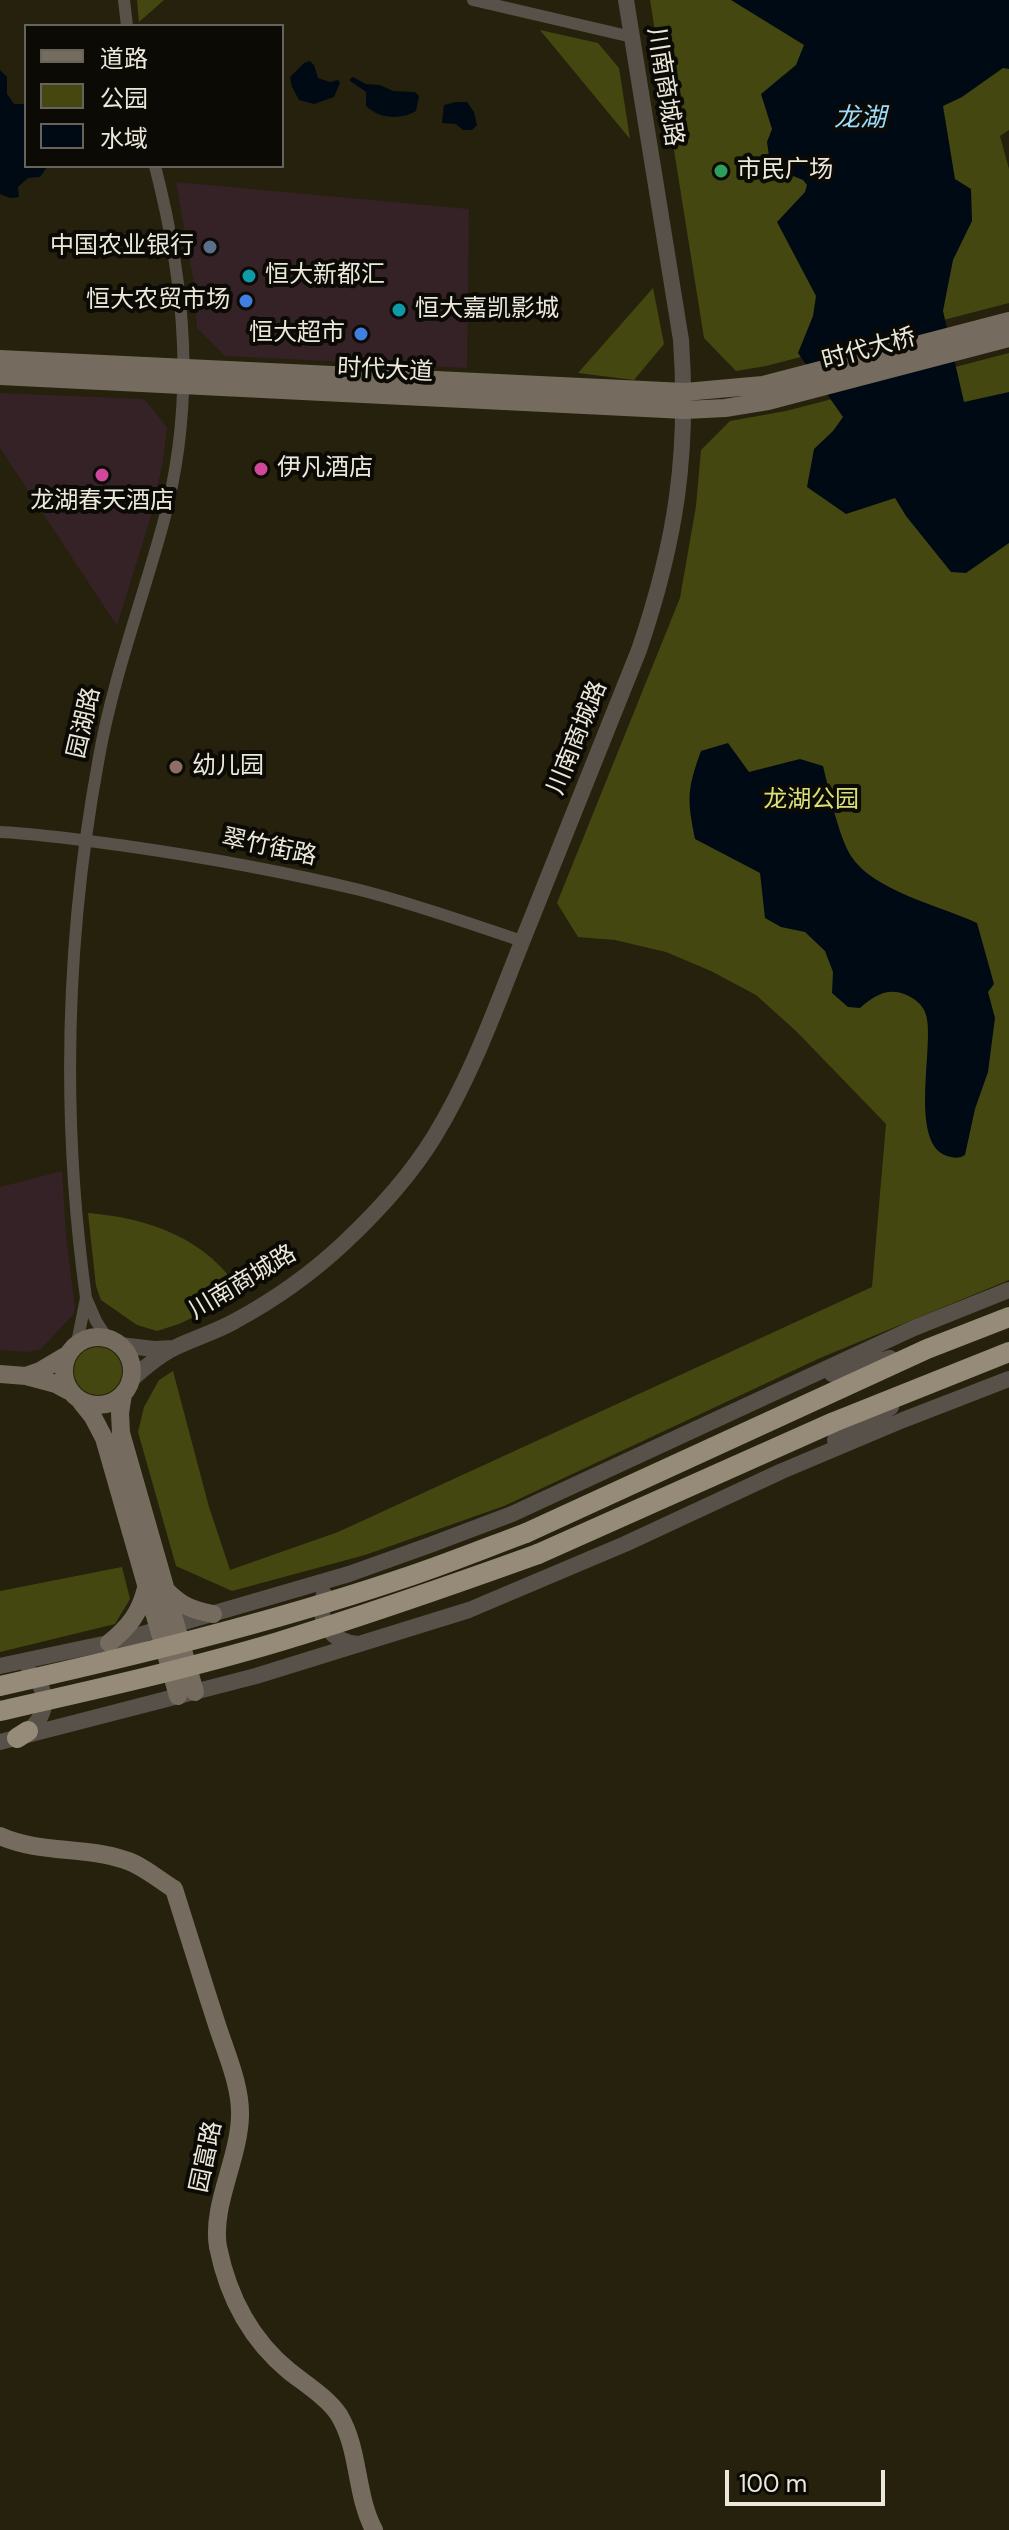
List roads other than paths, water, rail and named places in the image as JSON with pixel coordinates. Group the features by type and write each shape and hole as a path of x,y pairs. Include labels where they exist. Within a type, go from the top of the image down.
{"highway":[{"path":"0,1686 110,1662 395,1581 526,1533 927,1349 1009,1317"},
{"path":"0,1711 275,1643 404,1602 538,1554 834,1422 1009,1352"}],"main road":[{"path":"979,337 1009,321"},
{"path":"979,337 1009,338"},
{"name":"时代大桥","path":"765,393 979,337"},
{"name":"时代大道","path":"0,359 184,376 685,401 725,408 765,393"},
{"name":"时代大道","path":"0,376 184,376"},
{"path":"26,1376 40,1371 92,1337 114,1342 132,1365 120,1413 121,1433 156,1587 186,1694"},
{"path":"72,1349 64,1362 64,1377 104,1438 156,1587 193,1611 213,1614"},
{"path":"0,1374 43,1380 75,1396 104,1405 118,1399 127,1387"},
{"path":"109,1643 135,1619 156,1587"},
{"name":"园富路","path":"0,1836 42,1849 86,1851 126,1860 174,1889 232,2073 240,2113 238,2140 216,2231 226,2278 238,2309 253,2333 275,2359 337,2411 350,2435 362,2501 374,2530"}],"street":[{"path":"124,0 127,24"},
{"path":"473,0 632,37"},
{"name":"川南商城路","path":"175,1348 236,1321 310,1272 343,1243 404,1179 433,1140 455,1102 495,1011 639,650 658,594 682,471 685,401 681,340 626,0"},
{"name":"园湖路","path":"86,1298 77,1234 72,1161 70,1013 84,840 103,738 164,522 175,466 184,376 180,284 156,168"},
{"name":"翠竹街路","path":"0,832 198,856 360,890 522,941"},
{"path":"369,1642 358,1645 346,1643 327,1630 320,1607 323,1596 337,1578 512,1514 785,1386 914,1328 1009,1290"},
{"path":"86,1298 96,1321 114,1342 154,1349 175,1348"},
{"path":"72,1349 86,1298"},
{"path":"127,1387 155,1360 175,1348"},
{"path":"785,1386 927,1349"},
{"path":"782,1471 939,1378"},
{"path":"15,1737 186,1694 469,1610 625,1544 782,1471 1009,1379"},
{"path":"2,1665 167,1628 349,1574"},
{"path":"2,1665 28,1671 43,1689 43,1713 37,1723 15,1737"}],"water":[{"name":"龙湖","path":"731,0 1009,0 1009,69 1003,68 962,97 943,106 955,179 971,189 972,221 953,260 943,311 964,402 1009,392 1009,543 966,573 951,572 895,498 846,514 807,487 814,449 843,417 798,353 813,316 816,296 777,222 805,192 807,185 803,180 783,172 769,156 767,142 772,129 761,94 796,65 804,45"},
{"path":"310,61 318,78 330,82 338,80 340,83 334,97 314,104 299,100 290,77"},
{"path":"0,70 7,77 7,94 14,104 24,104 24,168 47,168 40,177 28,178 18,187 19,197 0,194"},
{"path":"353,77 393,91 415,92 419,96 416,111 391,117 377,114 366,106 366,92 349,80"},
{"path":"467,102 474,112 477,125 472,130 442,123 444,105"},
{"path":"728,743 749,772 800,759 823,766 842,836 851,856 861,868 891,888 977,923 994,984 988,992 995,1018 988,1072 975,1109 965,1155 956,1158 947,1156 935,1147 929,1133 925,1092 928,1029 925,1011 920,1005 898,992 886,992 860,1008 848,1007 832,993 833,972 825,951 805,932 781,927 765,918 760,873 695,839 690,794 696,764 701,751"}],"place":[{"name":"市民广场","path":"721,171"},
{"name":"中国农业银行","path":"210,247"},
{"name":"恒大新都汇","path":"249,276"},
{"name":"恒大农贸市场","path":"246,301"},
{"name":"恒大嘉凯影城","path":"399,310"},
{"name":"恒大超市","path":"361,334"},
{"name":"伊凡酒店","path":"261,469"},
{"name":"龙湖春天酒店","path":"102,475"},
{"name":"幼儿园","path":"176,767"}],"park label":[{"name":"龙湖公园","path":"811,801"}]}
